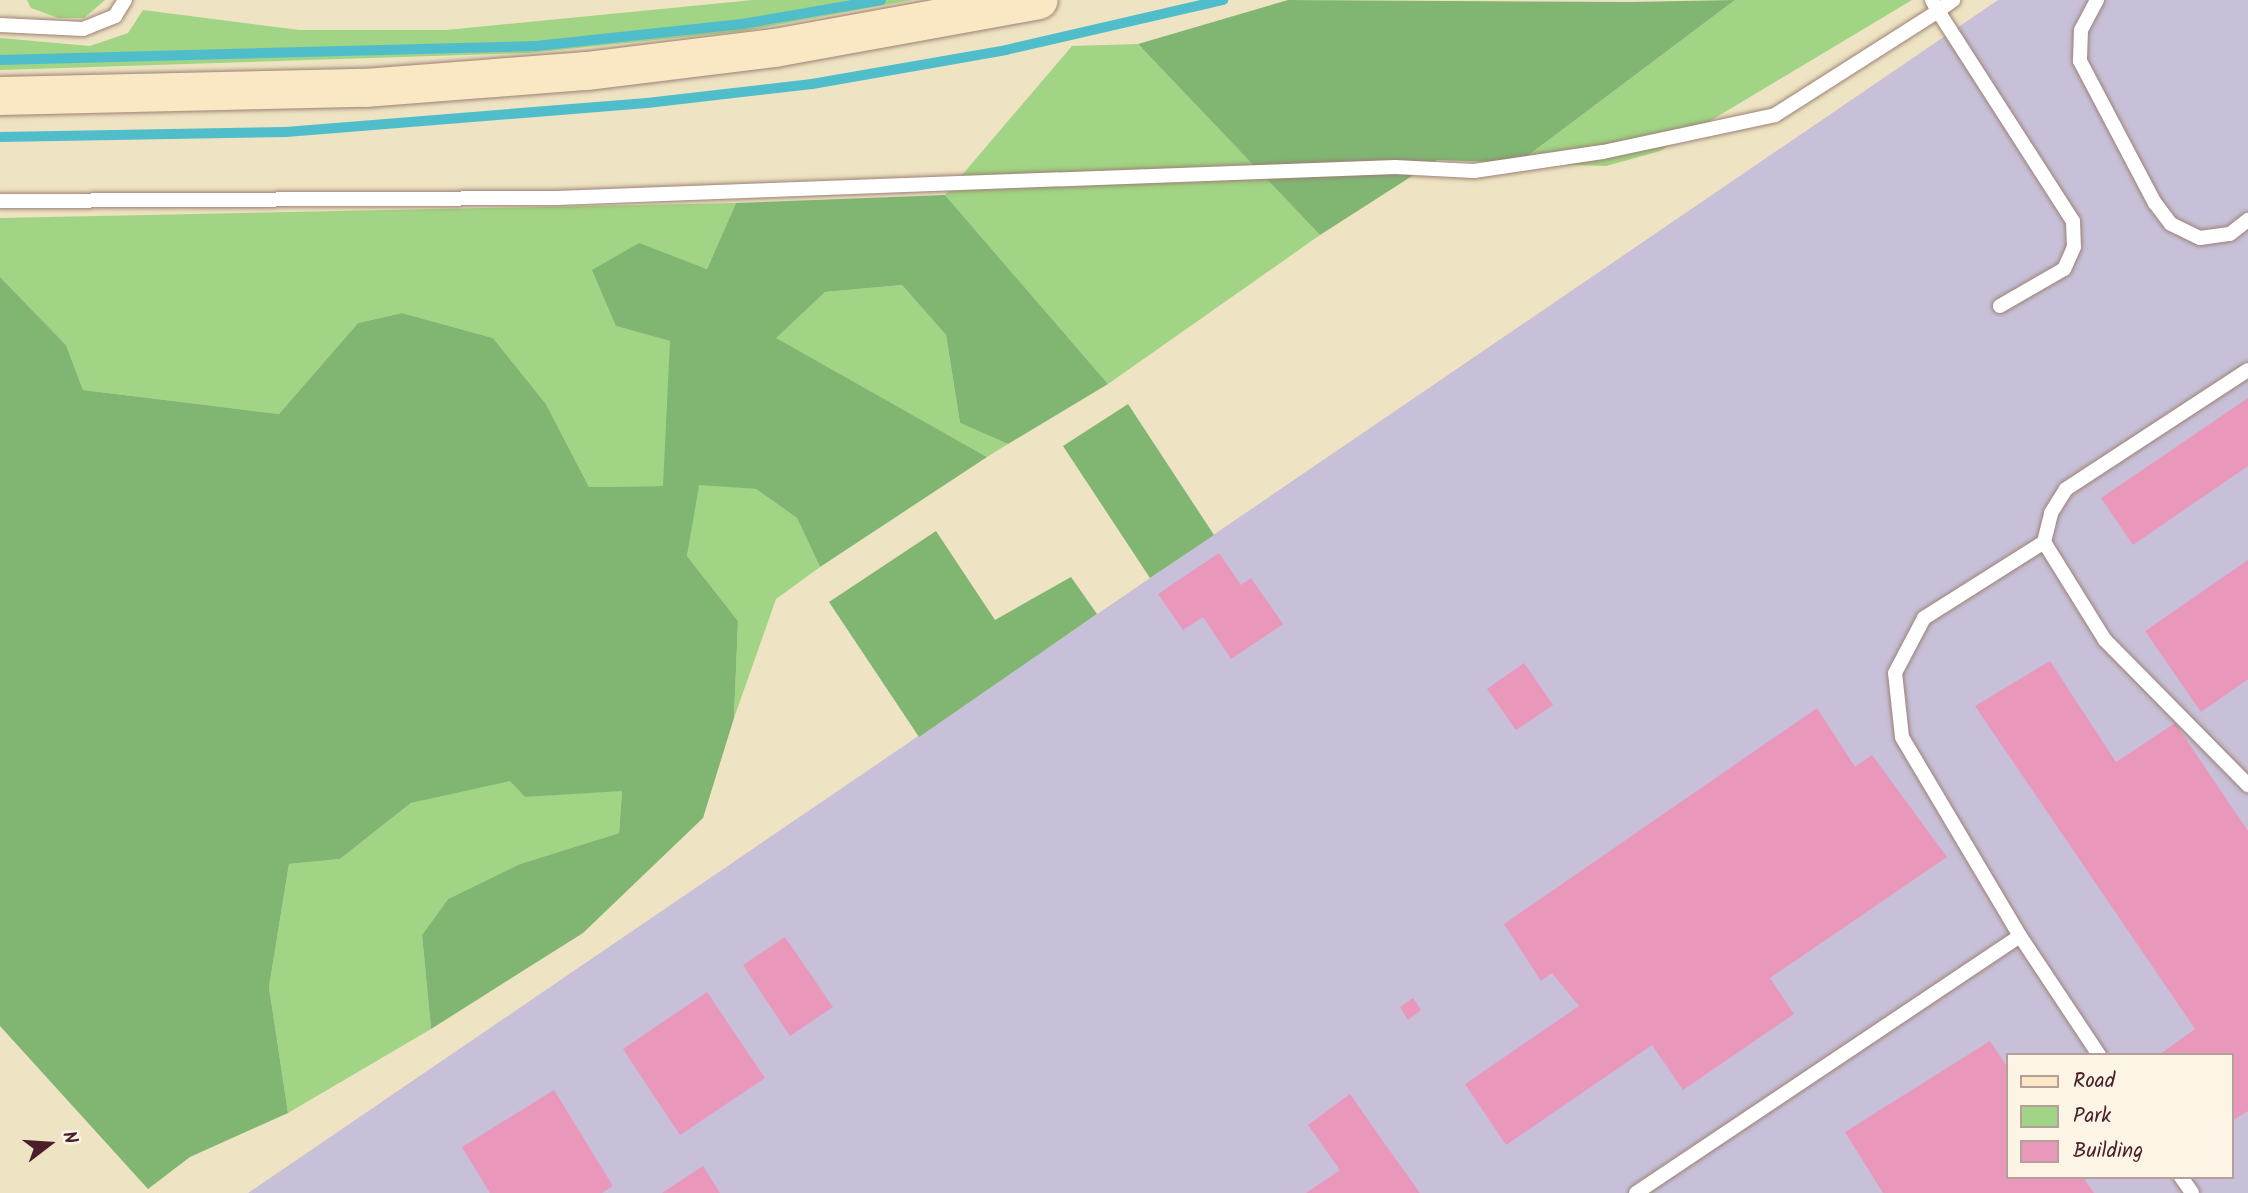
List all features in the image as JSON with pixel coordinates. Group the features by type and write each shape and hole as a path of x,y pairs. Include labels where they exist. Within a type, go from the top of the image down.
{"main road":[{"path":"0,96 310,90 587,71 775,48 1039,0"}],"lane":[{"path":"0,24 83,29 115,16 125,0"},
{"path":"0,201 542,198 1395,167 1474,170 1603,152 1776,115 1935,5 1954,0"},
{"path":"2097,0 2081,30 2080,61 2155,203 2171,224 2200,238 2230,234 2248,220"},
{"path":"1935,5 2073,221 2074,247 2064,269 2000,306"},
{"path":"2098,1053 2020,936 1902,737 1895,673 1924,618 2044,542 2051,513 2066,489 2248,370"},
{"path":"2044,542 2105,640 2248,785"},
{"path":"1636,1193 2020,936"}],"shaded area":[{"path":"1998,0 2248,0 2248,1193 248,1193"}],"green space":[{"path":"27,0 105,0 84,18 58,18 31,8"},
{"path":"753,0 912,0 743,31 529,53 0,70 0,38 90,46 128,33 143,10 299,30 446,30"},
{"path":"1288,0 1735,0 1518,163 1437,160 1320,235 1138,44"},
{"path":"1735,0 1912,0 1660,151 1606,166 1518,163"},
{"path":"1138,44 1320,235 1108,384 945,195 1072,46"},
{"path":"945,195 1108,384 1008,444 960,423 946,335 902,285 825,292 776,338 987,457 820,567 797,518 756,489 699,485 687,556 738,621 734,718 703,818 583,933 431,1029 422,935 448,899 520,864 619,833 622,791 525,797 510,781 411,803 340,859 289,864 269,987 288,1113 190,1157 148,1189 0,1026 0,277 66,345 83,390 279,414 358,323 402,313 493,338 546,404 589,487 663,486 670,341 616,326 592,270 639,243 707,269 736,203"},
{"path":"736,203 707,269 639,244 616,326 671,341 664,486 589,487 546,404 493,338 402,313 358,323 279,414 83,390 66,345 0,277 0,218"},
{"path":"902,285 946,335 960,423 1008,444 987,457 775,338 825,292"},
{"path":"1128,404 1214,535 1150,578 1063,446"},
{"path":"698,484 756,489 797,518 820,567 776,599 734,718 738,621 687,556"},
{"path":"936,531 995,620 1071,577 1097,614 919,737 829,602"},
{"path":"510,780 525,797 622,790 619,833 520,864 448,899 422,935 431,1029 288,1113 269,987 289,864 340,859 411,803"}],"building":[{"path":"2248,398 2248,466 2133,545 2101,498"},
{"path":"1219,553 1241,585 1251,578 1283,624 1231,659 1203,617 1183,630 1158,594"},
{"path":"2248,560 2248,679 2201,712 2145,631"},
{"path":"2050,661 2116,762 2175,723 2248,831 2248,1111 2234,1120 2234,1053 2162,1053 2195,1029 1975,706"},
{"path":"1524,663 1553,705 1516,730 1487,689"},
{"path":"1817,708 1855,767 1872,755 1947,857 1770,978 1794,1014 1683,1090 1652,1045 1506,1145 1465,1084 1579,1006 1552,973 1541,981 1504,924"},
{"path":"785,937 833,1007 790,1036 743,965"},
{"path":"707,992 765,1078 680,1135 623,1049"},
{"path":"1413,998 1421,1010 1408,1020 1400,1007"},
{"path":"1990,1041 2007,1066 2007,1179 2084,1179 2094,1193 1883,1193 1845,1132"},
{"path":"554,1090 613,1186 602,1193 490,1193 462,1147"},
{"path":"1350,1094 1420,1193 1306,1193 1340,1170 1308,1125"},
{"path":"703,1166 720,1193 662,1193"}],"waterway":[{"path":"0,60 536,46 742,24 881,0"},
{"path":"0,137 286,132 647,103 812,84 1006,50 1223,0"}]}
